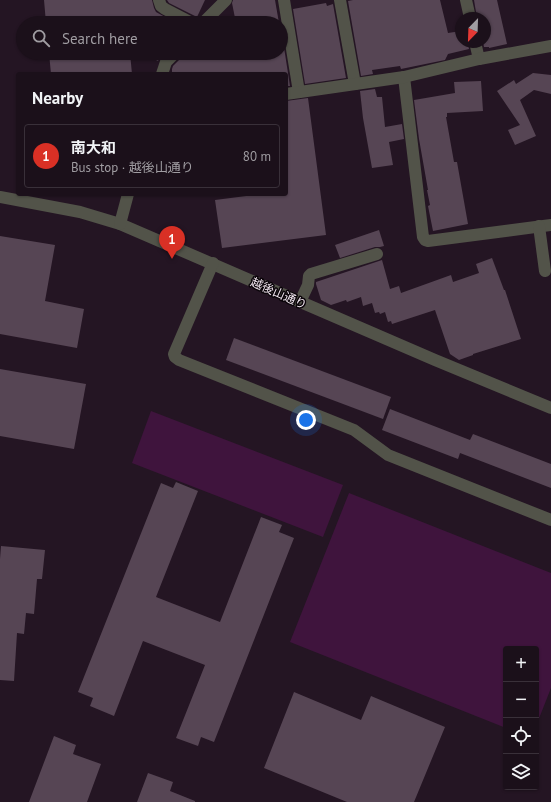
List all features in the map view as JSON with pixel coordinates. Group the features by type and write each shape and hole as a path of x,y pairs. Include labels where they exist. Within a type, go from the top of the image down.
{"street":[{"path":"159,0 161,6 178,16"},
{"path":"210,16 226,0"},
{"path":"284,0 287,16"},
{"path":"340,0 354,84"},
{"path":"466,0 469,12"},
{"path":"288,25 299,92"},
{"path":"288,94 404,76 478,59 551,46"},
{"path":"476,48 478,59"},
{"path":"163,72 168,60"},
{"path":"404,76 423,237 425,240 428,241 545,225 545,271"},
{"path":"120,224 127,196"},
{"name":"越後山通り","path":"0,197 80,212 120,224 551,408"},
{"path":"300,302 308,285 309,276 311,274 378,254"},
{"path":"213,263 174,354 175,358 354,430 388,455 551,520"}],"shaded area":[{"path":"151,411 343,485 323,537 132,463"},
{"path":"349,493 551,573 551,688 539,718 539,646 503,646 503,727 290,642"}],"building":[{"path":"44,0 152,0 156,12 163,16 45,16"},
{"path":"167,0 205,0 197,16 169,3"},
{"path":"233,0 275,0 278,16 235,16 232,3"},
{"path":"440,0 448,33 455,32 455,48 469,49 448,54 445,60 401,69 400,66 372,70 373,74 361,76 348,1"},
{"path":"474,0 497,0 507,44 491,48 491,12 476,12"},
{"path":"326,3 327,6 333,4 346,78 305,84 293,9"},
{"path":"50,60 131,60 132,72 51,72"},
{"path":"179,60 286,60 288,72 172,72 173,66"},
{"path":"288,73 290,86 288,86"},
{"path":"533,73 551,75 551,94 534,90 520,100 536,136 515,145 508,130 520,125 497,91 514,80 516,84"},
{"path":"481,81 483,111 447,113 446,117 454,162 457,162 468,224 433,231 428,206 430,205 414,100 455,93 454,82"},
{"path":"375,89 377,97 382,97 385,127 402,124 404,139 389,142 393,165 372,168 360,91"},
{"path":"308,98 326,235 222,248 215,200 246,196 288,196 288,101"},
{"path":"379,230 384,246 375,247 340,258 335,245"},
{"path":"0,236 55,245 45,301 84,309 77,348 0,334"},
{"path":"492,258 505,290 521,339 459,360 450,354 435,310 392,324 391,321 388,322 385,312 380,314 379,312 375,313 372,303 363,306 361,297 347,302 346,300 331,305 321,300 316,284 316,282 382,260 390,289 399,286 401,293 451,275 453,282 479,273 476,264"},
{"path":"234,338 391,397 383,419 226,360"},
{"path":"0,369 86,384 74,449 0,436"},
{"path":"390,409 470,440 473,434 551,464 551,488 460,453 458,459 382,430"},
{"path":"176,482 198,491 156,597 220,622 261,517 282,525 279,532 294,538 214,742 201,737 198,746 176,738 205,665 143,641 114,716 90,706 93,698 78,692 161,483 173,488"},
{"path":"1,546 45,550 42,579 37,579 34,614 26,613 24,634 17,633 14,681 0,680"},
{"path":"294,692 361,720 371,696 445,727 414,802 347,802 264,768"},
{"path":"54,736 76,745 73,754 101,764 87,802 29,802"},
{"path":"148,773 173,782 170,791 195,802 137,802"}],"place":[{"name":"南大和","path":"172,259"}]}
